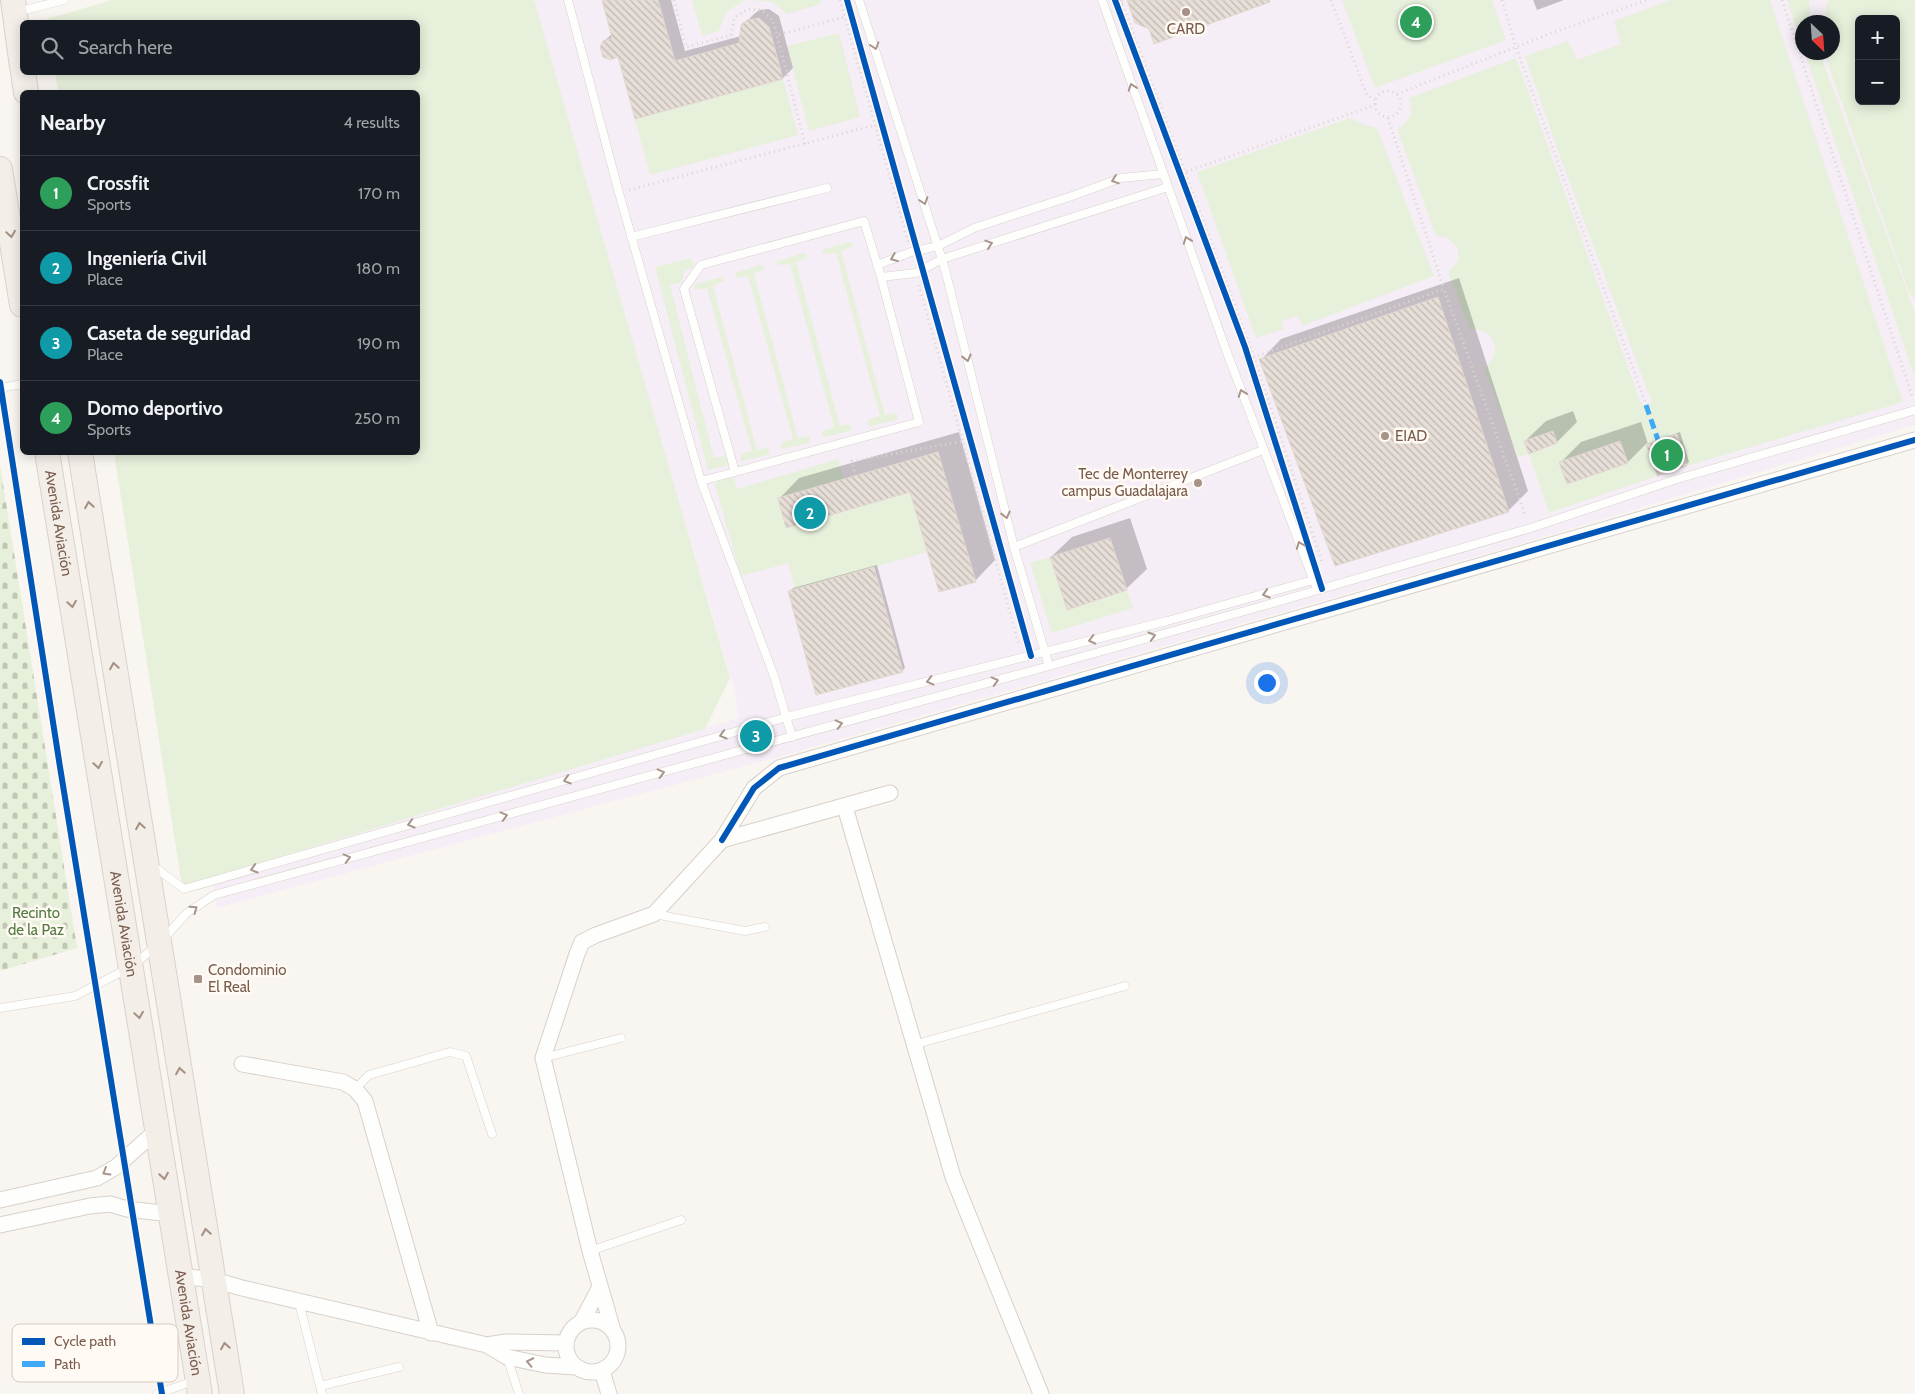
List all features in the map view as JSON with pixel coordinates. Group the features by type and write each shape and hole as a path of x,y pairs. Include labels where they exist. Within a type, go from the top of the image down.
{"main road":[{"path":"14,6 20,52"},
{"path":"23,75 26,90"},
{"path":"0,169 20,293"},
{"name":"Avenida Aviación","path":"47,455 199,1387"},
{"path":"80,455 232,1394"}],"street":[{"path":"181,1276 214,1280 487,1345 507,1350 544,1365 576,1368 588,1372 602,1370 613,1362 618,1350 617,1336 612,1327 590,1252 543,1058 576,954 582,942 654,914 722,840 754,788 779,768 1915,440"},
{"path":"722,840 890,793"},
{"path":"845,807 953,1177 1041,1394"},
{"path":"242,1064 343,1082 355,1089 365,1101 431,1333"},
{"path":"0,1200 97,1178 116,1167 157,1130"},
{"path":"60,1187 64,1211"},
{"path":"0,1225 90,1206 110,1204 170,1214"},
{"path":"576,1368 567,1356 565,1343 571,1330 582,1321 600,1287"},
{"path":"582,1321 595,1319 612,1327"},
{"path":"507,1350 565,1343"},
{"path":"602,1370 610,1394"}],"lane":[{"path":"14,6 64,0"},
{"path":"568,0 631,237 701,481 774,676 792,737"},
{"path":"859,0 942,259 1014,547 1049,666"},
{"path":"1102,0 1226,350 1318,590"},
{"path":"877,265 914,251 938,246 974,228 1121,178 1165,180"},
{"path":"881,277 919,271 942,259 1165,180"},
{"path":"631,237 827,188"},
{"path":"701,481 735,472 919,422 881,277 864,221 701,265 684,288 735,472"},
{"path":"0,388 20,384"},
{"path":"0,1008 75,996 131,967 160,943 188,913 214,895 1049,666 1318,590 1531,528 1674,480 1915,410"},
{"path":"1014,547 1263,450"},
{"path":"146,861 184,889 787,717 1201,612 1313,580"},
{"path":"654,914 745,931 765,927"},
{"path":"913,1044 1125,986"},
{"path":"543,1058 621,1038"},
{"path":"355,1089 369,1075 450,1052 466,1056 492,1134"},
{"path":"590,1252 681,1220"},
{"path":"298,1300 321,1390 399,1367"},
{"path":"507,1350 519,1394"},
{"path":"157,1394 199,1387"}],"path":[{"path":"674,0 686,47 731,34 734,18 748,9 762,10 773,21 804,144"},
{"path":"840,0 875,125 914,251"},
{"path":"847,0 914,251"},
{"path":"1115,0 1183,173"},
{"path":"1165,180 1375,103 1384,92 1393,92 1400,98 1401,107 1396,115 1388,118 1377,113 1375,103 1367,95 1330,0"},
{"path":"1502,0 1516,47 1646,405"},
{"path":"1397,94 1635,2 1647,0"},
{"path":"1782,0 1915,405"},
{"path":"1127,2 1122,2 1251,356 1330,586"},
{"path":"776,35 845,18"},
{"path":"1388,118 1444,289 1531,528"},
{"path":"619,193 875,125"},
{"path":"919,271 1023,658"},
{"path":"919,271 993,522"},
{"path":"1226,350 1239,346 1243,357 1251,356 1444,289"},
{"path":"1251,356 1296,337"},
{"path":"1251,356 1302,524"},
{"path":"855,476 852,462 964,441"}],"shaded area":[{"name":"Tec de Monterrey campus Guadalajara","path":"531,0 1915,0 1915,425 1530,541 771,759 216,908 213,877 738,718 735,692"}],"green space":[{"path":"112,0 534,0 730,678 705,729 182,886 114,455 420,455 420,90 58,90 55,75 420,75 420,20 47,19"},
{"path":"692,0 745,0 726,12 719,31 702,36"},
{"path":"751,0 820,0 821,4 787,14 772,2"},
{"path":"1342,0 1492,0 1506,40 1375,88"},
{"path":"1671,0 1770,0 1903,402 1687,466 1677,435 1646,444 1657,476 1549,513 1529,454 1518,457 1484,368 1494,356 1494,343 1486,332 1470,330 1448,272 1458,261 1458,248 1446,237 1436,236 1397,129 1410,116 1409,98 1516,58 1642,406 1652,403 1558,151 1525,56 1568,41 1577,60 1621,44 1614,21","holes":["1552,431 1557,443 1529,454 1524,441"]},
{"path":"1787,0 1810,0 1811,15 1795,15 1795,24"},
{"path":"1829,0 1915,0 1915,300 1909,292 1826,60 1840,60 1840,15 1826,15"},
{"path":"839,33 860,117 809,131 787,46"},
{"path":"1807,60 1823,60 1915,312 1915,378"},
{"path":"783,79 798,135 650,175 635,119"},
{"path":"1350,118 1377,128 1434,276 1302,326 1298,316 1281,321 1284,329 1256,338 1197,172"},
{"path":"849,242 853,246 841,251 885,415 894,413 898,417 896,420 871,426 867,422 869,419 880,416 836,253 823,254 822,251"},
{"path":"803,253 806,254 807,258 796,262 840,426 848,424 851,425 852,429 825,437 822,436 823,431 834,427 790,264 778,265 776,262"},
{"path":"691,258 694,264 693,268 685,271 681,282 670,285 714,458 724,456 728,459 726,466 708,470 655,267"},
{"path":"761,265 765,269 754,274 798,438 810,437 809,443 784,449 781,448 782,442 793,439 748,276 736,278 735,274"},
{"path":"721,277 724,281 713,286 757,450 769,449 768,455 743,461 740,461 741,454 752,451 707,288 695,290 694,286"},
{"path":"838,459 844,479 778,498 786,528 910,492 928,552 795,589 788,563 741,576 715,485 719,480 727,477 734,479 737,489"},
{"name":"Recinto de la Paz","path":"0,465 77,948 0,971"},
{"path":"1050,557 1067,610 1127,590 1133,608 1052,633 1030,563"}],"building":[{"path":"602,0 658,0 675,61 739,43 741,25 747,20 759,18 769,27 783,79 635,119 618,57 610,60 603,57 600,47 603,41 612,38"},
{"name":"CARD","path":"1127,0 1269,0 1270,2 1154,44 1149,29 1135,23"},
{"name":"EIAD","path":"1438,297 1509,512 1335,566 1259,359"},
{"path":"1553,431 1557,443 1529,454 1524,441"},
{"path":"1677,434 1687,466 1657,476 1646,444"},
{"path":"1620,441 1628,463 1567,484 1559,462"},
{"path":"938,452 976,582 939,592 910,492 786,528 778,498"},
{"path":"1110,538 1127,590 1067,610 1050,557"},
{"path":"874,567 903,672 816,695 788,591"}],"marked path":[{"path":"1646,405 1658,440"}],"cycle path":[{"path":"847,0 1031,656"},
{"path":"1115,0 1245,347 1322,589"},
{"path":"0,382 60,767 151,1324"},
{"path":"722,840 754,788 779,768 1915,440"},
{"path":"160,1382 162,1394"}],"place":[{"name":"CARD","path":"1186,12"},
{"name":"Domo deportivo","path":"1416,22"},
{"name":"EIAD","path":"1385,436"},
{"name":"Crossfit","path":"1667,455"},
{"name":"Tec de Monterrey campus Guadalajara","path":"1198,483"},
{"name":"Ingeniería Civil","path":"810,513"},
{"name":"Caseta de seguridad","path":"756,736"},
{"name":"Condominio El Real","path":"198,979"}]}
